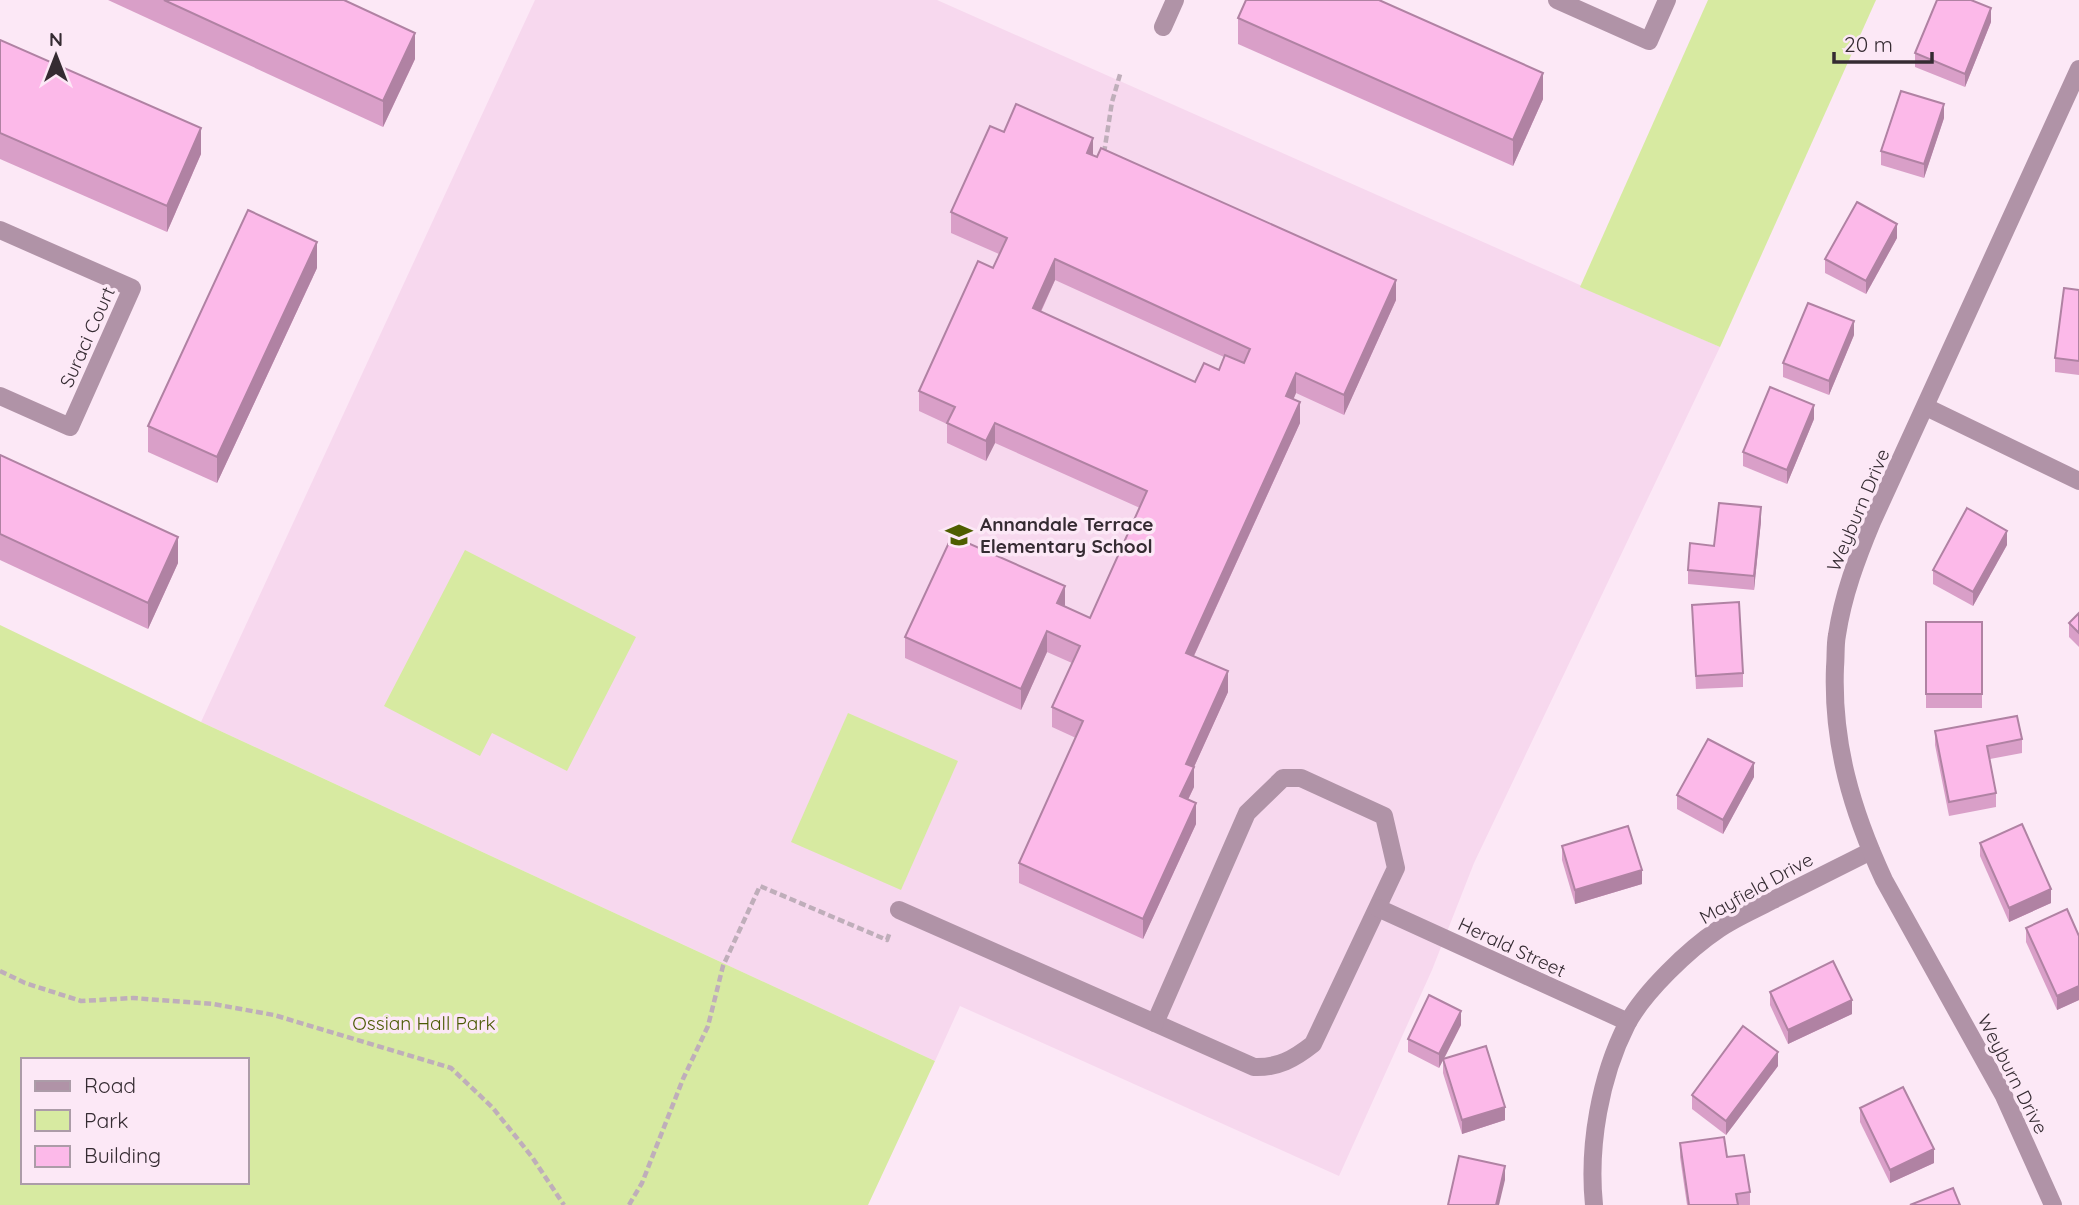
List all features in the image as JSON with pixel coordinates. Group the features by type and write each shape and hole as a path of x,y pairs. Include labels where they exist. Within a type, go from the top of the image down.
{"street":[{"path":"1163,27 1175,0"},
{"path":"1557,0 1649,41 1667,0"},
{"name":"Weyburn Drive","path":"2053,1205 2004,1096 1884,880 1871,851 1856,814 1838,741 1834,691 1836,636 1852,573 1872,522 2079,69"},
{"name":"Suraci Court","path":"0,230 132,288 69,427 0,396"},
{"path":"1926,407 2079,481"},
{"path":"900,909 1155,1023 1254,1067 1269,1068 1292,1060 1313,1044 1378,908 1396,868 1384,816 1301,778 1283,778 1247,813 1155,1023"},
{"name":"Mayfield Drive","path":"1594,1205 1591,1176 1594,1132 1613,1056 1628,1022 1680,960 1720,928 1871,851"},
{"name":"Herald Street","path":"1378,908 1628,1022"}],"path":[{"path":"1103,157 1111,102 1121,71"},
{"path":"629,1205 642,1183 683,1079 708,1026 723,966 760,886 887,940 900,909"},
{"path":"0,971 25,983 81,1001 133,998 214,1004 274,1015 451,1068 493,1108 532,1157 564,1205"}],"shaded area":[{"name":"Annandale Terrace Elementary School","path":"535,0 937,0 1720,347 1474,863 1432,970 1339,1176 960,1006 935,1061 201,722"}],"green space":[{"path":"1708,0 1876,0 1720,347 1580,287"},
{"path":"465,550 636,637 567,771 492,733 480,756 384,706"},
{"name":"Ossian Hall Park","path":"0,625 201,722 935,1061 868,1205 0,1205"},
{"path":"848,713 958,761 901,890 791,842"}],"building":[{"path":"164,0 344,0 415,33 383,101"},
{"path":"1246,0 1379,0 1543,73 1513,140 1238,18"},
{"path":"1937,0 1971,0 1991,8 1965,74 1915,53"},
{"path":"0,40 201,128 167,206 0,133"},
{"path":"1901,91 1944,104 1924,164 1881,151"},
{"path":"1016,104 1093,138 1087,153 1097,157 1101,148 1396,280 1344,395 1296,373 1286,396 1300,402 1186,653 1228,671 1186,764 1194,767 1180,796 1196,803 1143,919 1019,863 1083,721 1052,707 1080,646 1047,631 1021,689 905,637 952,536 1065,586 1057,603 1090,618 1147,491 995,423 986,441 947,423 955,407 919,391 978,261 993,268 1007,238 951,212 990,126 1004,132","holes":["1055,259 1250,349 1244,363 1225,355 1219,370 1204,363 1195,382 1033,308"]},
{"path":"1857,202 1897,224 1866,281 1825,259"},
{"path":"248,210 317,242 217,457 148,426"},
{"path":"2064,288 2079,290 2079,361 2055,358"},
{"path":"1808,303 1854,321 1829,381 1783,363"},
{"path":"1770,387 1814,405 1787,470 1743,452"},
{"path":"0,455 178,537 148,603 0,534"},
{"path":"1719,503 1761,507 1754,576 1688,570 1690,543 1714,546"},
{"path":"1967,508 2007,531 1973,592 1933,570"},
{"path":"1739,602 1743,673 1696,676 1692,605"},
{"path":"2079,613 2079,633 2069,623"},
{"path":"1926,622 1982,622 1982,694 1926,694"},
{"path":"2017,716 2022,739 1987,746 1996,793 1949,802 1935,731"},
{"path":"1708,739 1754,763 1723,820 1677,795"},
{"path":"2022,824 2051,889 2009,908 1980,843"},
{"path":"1628,826 1642,870 1575,890 1562,846"},
{"path":"2067,909 2079,936 2079,986 2057,996 2026,928"},
{"path":"1833,961 1852,1000 1788,1030 1770,992"},
{"path":"1429,995 1461,1011 1439,1054 1408,1039"},
{"path":"1743,1026 1778,1052 1726,1121 1692,1095"},
{"path":"1486,1046 1505,1107 1462,1120 1443,1059"},
{"path":"1903,1087 1934,1149 1890,1170 1860,1108"},
{"path":"1724,1137 1727,1157 1744,1155 1750,1192 1736,1194 1738,1205 1689,1205 1680,1143"},
{"path":"1459,1156 1505,1166 1496,1205 1448,1205"},
{"path":"1953,1188 1960,1205 1910,1205"}],"place":[{"name":"Annandale Terrace Elementary School","path":"959,535"}]}
